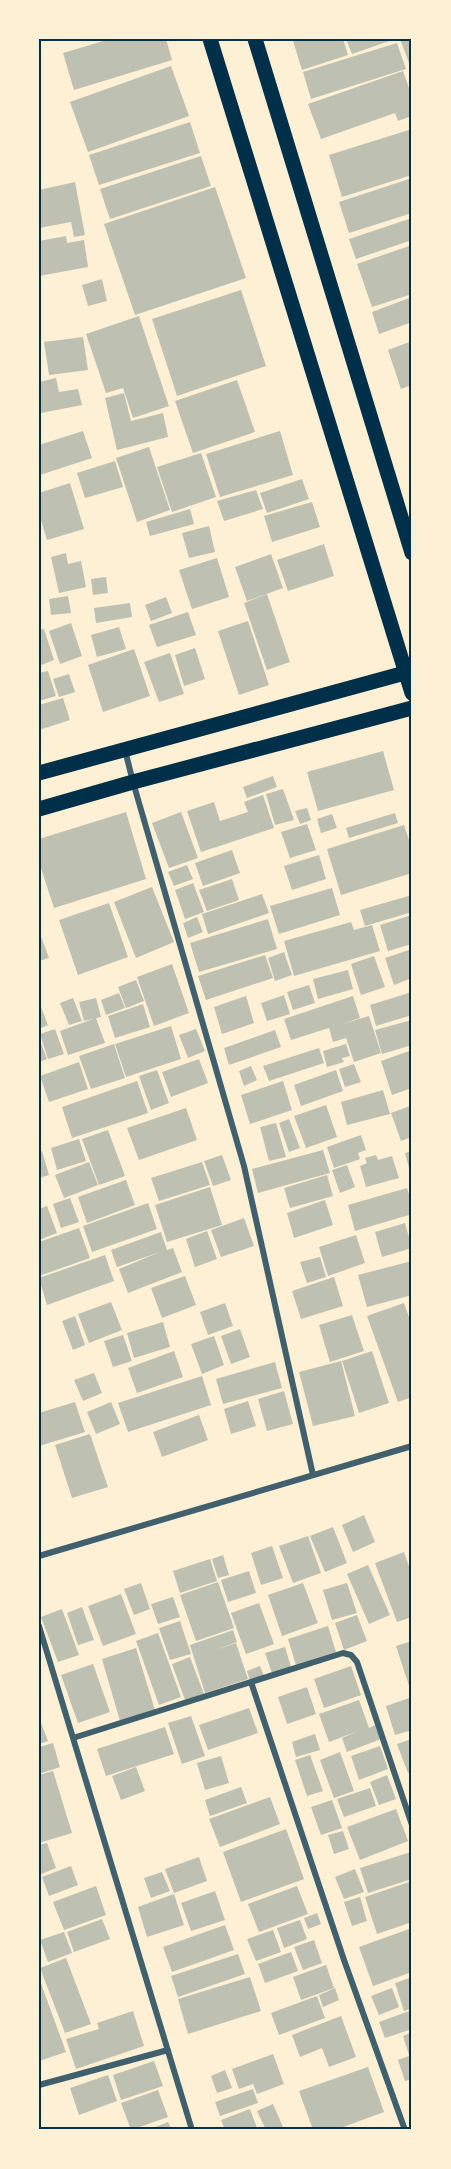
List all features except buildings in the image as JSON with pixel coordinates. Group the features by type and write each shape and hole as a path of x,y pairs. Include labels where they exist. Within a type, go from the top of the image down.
{"main road":[{"path":"210,39 409,671 412,693"},
{"path":"255,39 412,553"},
{"path":"39,773 409,671"},
{"path":"39,809 412,708"}],"street":[{"path":"125,749 244,1166 313,1475"},
{"path":"39,1556 412,1446"},
{"path":"39,1626 192,2130"},
{"path":"73,1738 343,1653 351,1655 357,1662 412,1826"},
{"path":"251,1682 344,1960 405,2130"},
{"path":"39,2085 168,2050"}]}
